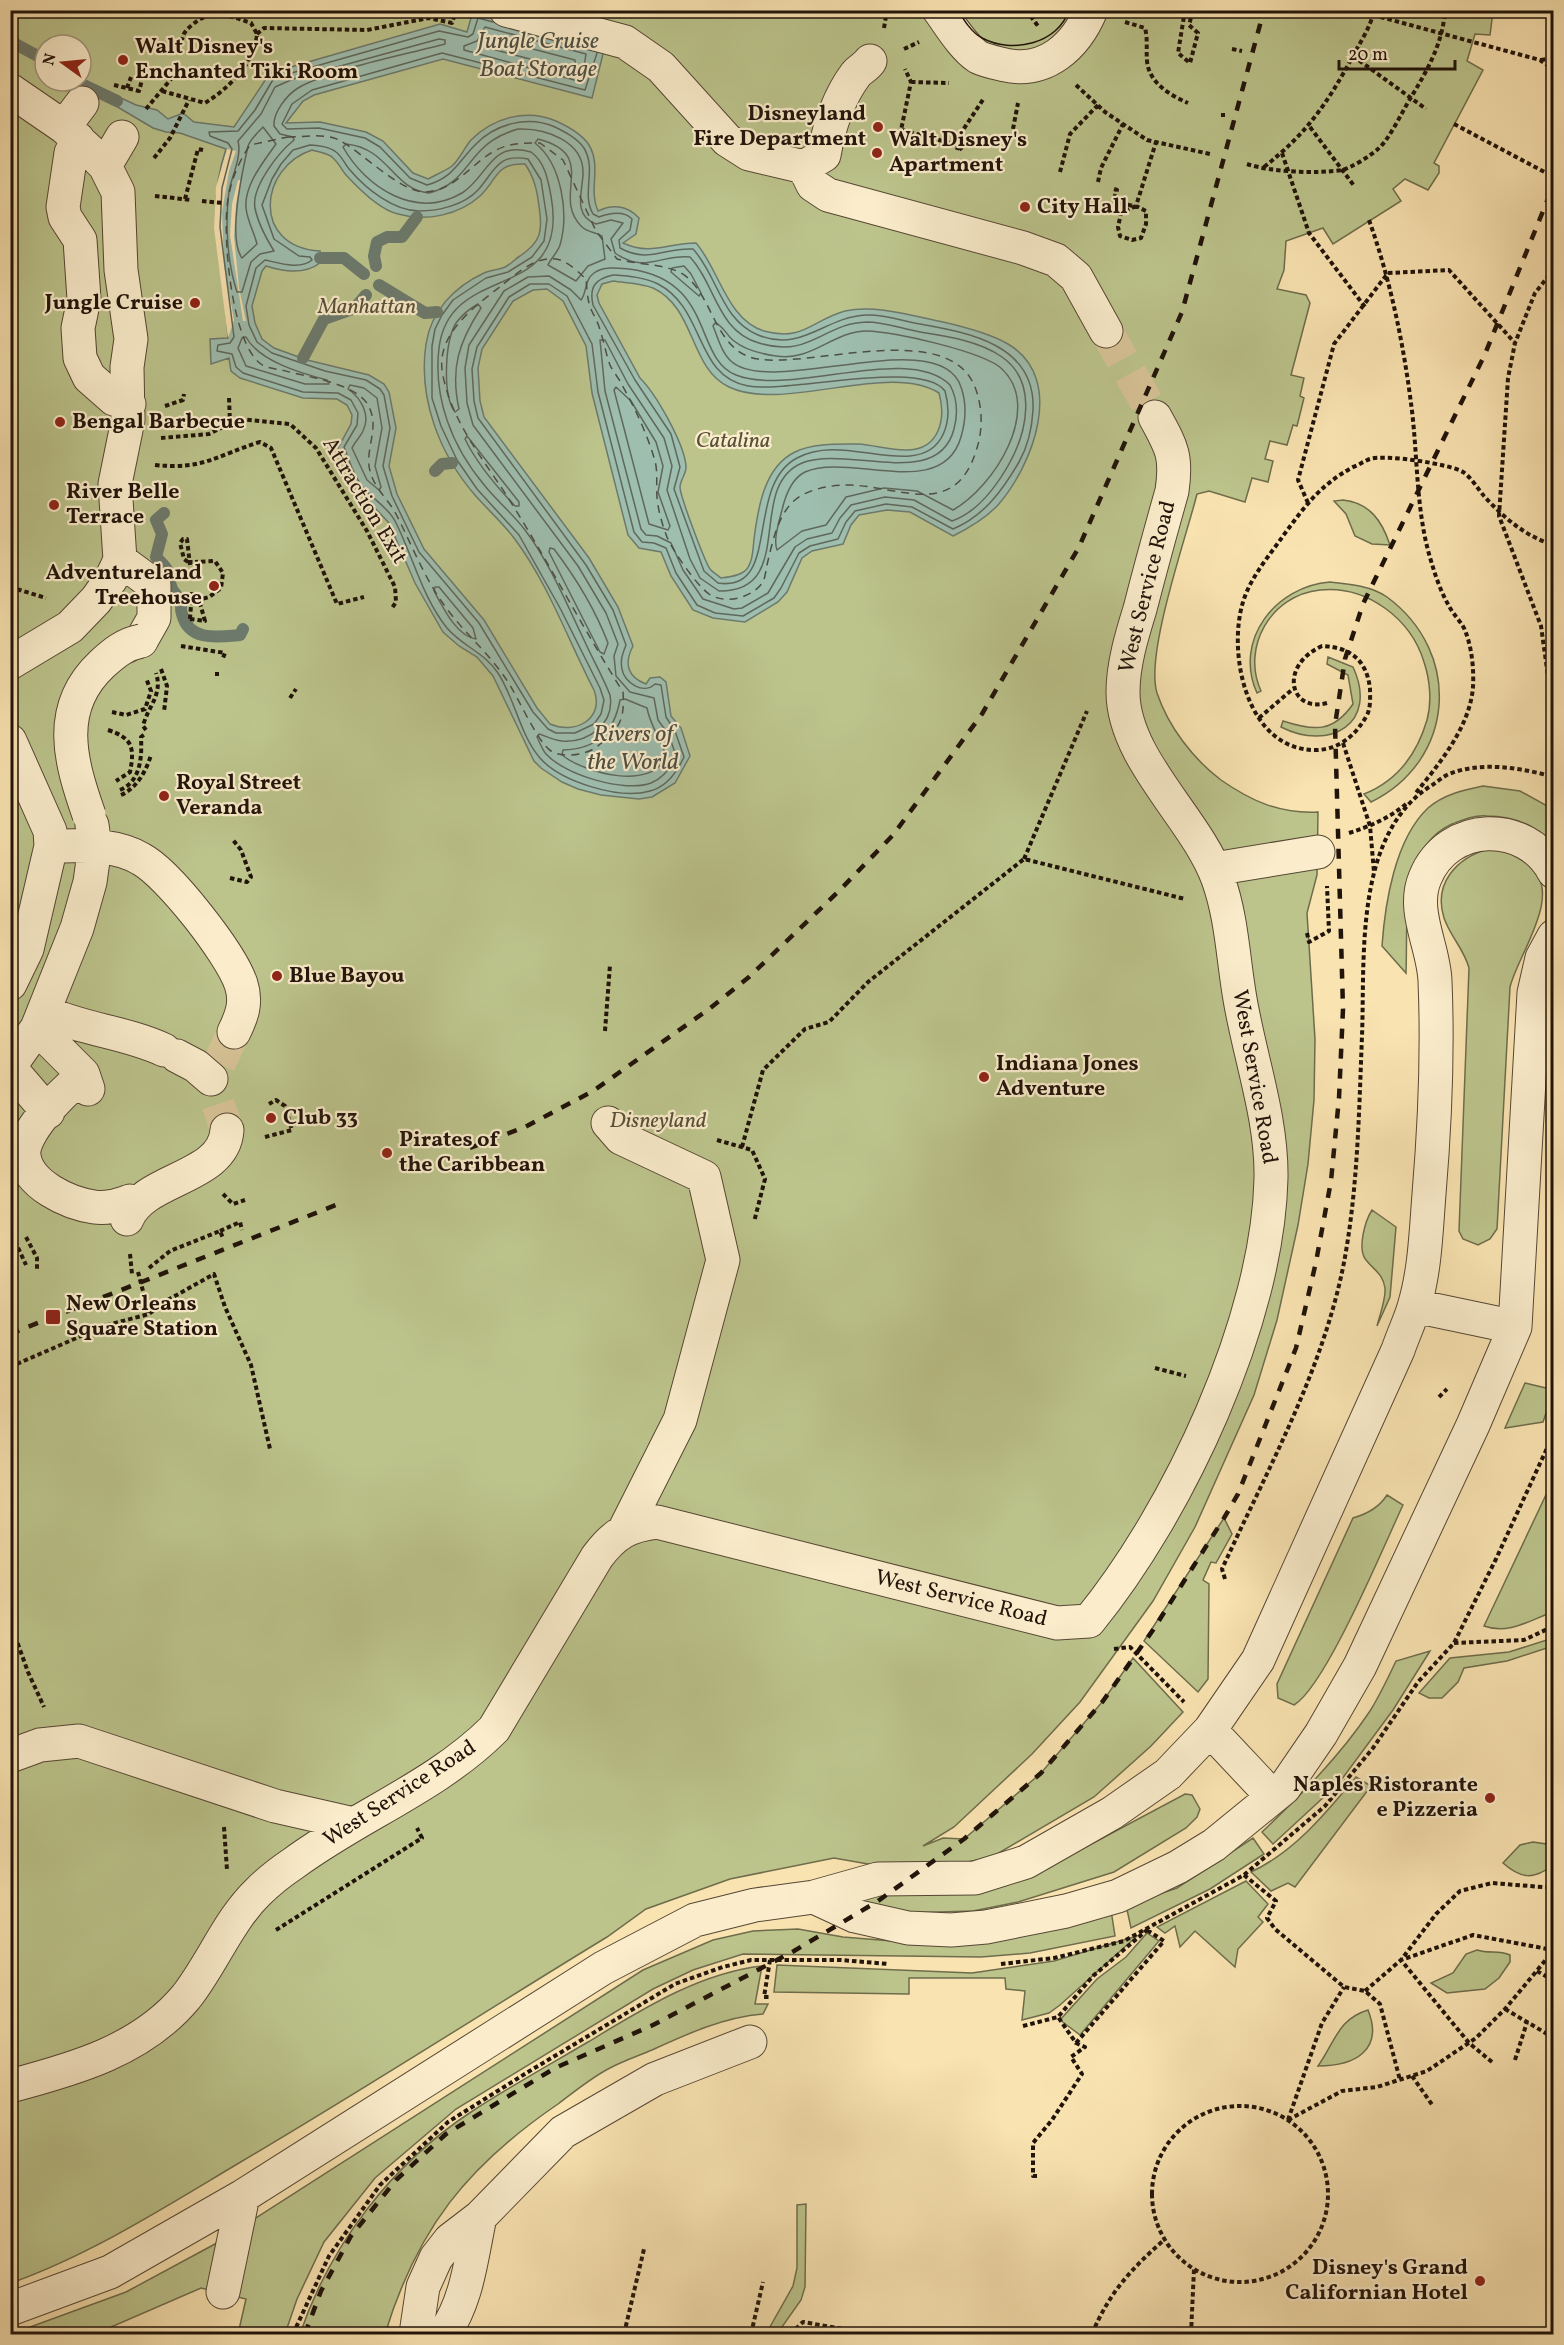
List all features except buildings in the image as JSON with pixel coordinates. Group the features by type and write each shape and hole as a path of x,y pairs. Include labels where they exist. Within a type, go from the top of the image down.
{"street":[{"path":"506,10 625,42 661,67 727,140 749,154 804,167 824,155 828,130 838,106 857,74 870,61"},
{"path":"939,10 979,57 1023,68 1050,61 1061,54 1082,28 1091,10"},
{"path":"10,90 74,116 118,192 121,270 131,339 128,367 129,404 115,484 120,560 111,579 96,600 70,627 10,663"},
{"path":"74,116 72,153 63,207 70,226 80,240 84,298 78,337 80,358 89,377 114,399 129,404"},
{"path":"105,166 122,137"},
{"path":"804,167 813,185 828,195 1056,260 1076,277 1106,331"},
{"path":"83,273 121,270"},
{"name":"West Service Road","path":"10,2086 77,2069 118,2050 162,2022 186,1996 257,1893 294,1862 449,1768 474,1750 494,1729 597,1557 610,1540 625,1528 657,1522 1058,1623 1089,1621 1121,1582 1184,1472 1240,1339 1258,1277 1271,1177 1268,1133 1240,999 1227,904 1214,869 1138,746 1123,694 1130,644 1172,491 1174,456 1155,417"},
{"path":"48,1112 10,1067 41,1020 80,916 90,882 95,846 70,746 76,702 89,676 124,646 141,641 154,618 154,585 120,560"},
{"path":"10,805 13,745"},
{"path":"10,984 27,949 51,846 50,831 13,745"},
{"path":"10,2309 110,2272 243,2196 623,1957 695,1920 755,1905 814,1897 878,1879 975,1878 1026,1862 1093,1825 1168,1774 1210,1730 1258,1660 1394,1360 1414,1306 1424,1261 1437,1101 1435,978 1423,921 1421,897 1424,879 1437,857 1456,841 1479,833 1506,834 1529,843 1547,860 1554,872"},
{"path":"51,846 95,846 116,849 142,859 172,885 226,954 241,983 244,1009 234,1032"},
{"path":"1214,869 1322,863"},
{"path":"814,1897 855,1916 908,1928 951,1930 986,1927 1045,1915 1118,1896 1149,1883 1214,1845 1284,1788 1321,1734 1360,1666 1473,1425 1515,1327 1534,993 1542,958 1554,936"},
{"path":"41,1020 68,1023 135,1038 196,1066 219,1094 226,1137 209,1163 168,1183 131,1211 130,1201 114,1207 94,1207 42,1185 32,1177 24,1155 28,1136 60,1095 83,1084 83,1074 41,1020"},
{"path":"608,1123 621,1138 704,1177 723,1260 680,1420 625,1528"},
{"path":"1414,1306 1515,1327"},
{"path":"1210,1730 1273,1797"},
{"path":"10,1756 40,1745 79,1741 265,1803 354,1824"},
{"path":"416,2334 423,2287 436,2258 450,2240 480,2217 563,2132 655,2079 750,2042"},
{"path":"223,2292 243,2196"},
{"path":"444,2334 456,2316 465,2295 480,2217"}],"path":[{"path":"20,10 25,16 30,16 32,10"},
{"path":"162,91 205,103 229,88 247,60 257,34 264,28 367,30 429,18 452,23 456,10"},
{"path":"883,27 887,10"},
{"path":"1026,10 1043,32"},
{"path":"1185,10 1178,53 1190,63 1198,33 1189,25 1193,10"},
{"path":"1247,164 1289,171 1342,170 1379,148 1421,81 1443,34 1445,10"},
{"path":"1264,168 1310,127 1338,86 1373,13 1540,60 1554,70"},
{"path":"182,40 187,29 207,15 220,14 251,23 257,34"},
{"path":"1148,41 1149,70 1157,84 1175,98 1188,103"},
{"path":"1232,49 1242,51"},
{"path":"1353,56 1426,109"},
{"path":"1540,60 1554,58"},
{"path":"130,76 128,88 139,91 142,80"},
{"path":"1070,78 1098,105 1148,140 1210,154"},
{"path":"154,99 171,79"},
{"path":"911,81 901,132 959,148 963,130 986,95"},
{"path":"1013,129 1018,96"},
{"path":"170,138 189,100"},
{"path":"1060,172 1070,134 1098,105"},
{"path":"1098,182 1101,168 1123,124"},
{"path":"1454,124 1554,177"},
{"path":"1310,127 1355,187"},
{"path":"1114,189 1117,190 1113,201 1135,206 1146,211 1147,219 1141,238 1132,240 1120,236 1118,227 1121,213 1135,206 1156,142"},
{"path":"185,199 198,149 203,150"},
{"path":"1282,153 1310,233 1364,306"},
{"path":"202,201 223,203"},
{"path":"1225,1579 1222,1569 1306,1385 1331,1317 1345,1257 1356,1174 1367,912 1374,875 1384,841 1437,766 1463,723 1473,688 1466,631 1449,607 1432,563 1421,513 1412,413 1388,273 1369,220"},
{"path":"1554,269 1535,293 1515,344 1508,378 1499,512 1541,626 1554,719"},
{"path":"1388,273 1449,270 1515,344"},
{"path":"1308,503 1298,480 1334,344 1388,273"},
{"path":"229,398 230,423"},
{"name":"Attraction Exit","path":"155,438 209,434 239,419 290,424 305,436 338,483 384,565 395,587 396,602 392,608"},
{"path":"145,464 175,467 201,465 260,442 271,448 337,604 364,597"},
{"path":"1327,703 1314,704 1305,701 1294,688 1295,668 1305,656 1322,646 1342,648 1362,662 1369,678 1371,699 1368,713 1353,735 1343,742 1320,750 1298,748 1275,738 1259,718 1249,697 1238,653 1238,625 1243,600 1268,557 1308,503 1330,480 1371,458 1415,459 1463,472 1499,512 1538,541 1554,545"},
{"path":"188,603 209,597 221,588 223,573 215,561 191,563 184,559 180,543 183,539 187,539 191,563"},
{"path":"10,586 52,600"},
{"path":"192,591 190,620 205,621 199,600"},
{"path":"352,592 355,597"},
{"path":"176,643 182,647 225,653 223,658"},
{"path":"162,670 167,686 164,712"},
{"path":"1259,718 1294,688"},
{"path":"290,698 296,689"},
{"path":"742,1147 762,1070 805,1029 829,1022 868,982 1024,859 1088,708"},
{"path":"1343,742 1370,826 1374,875"},
{"path":"124,794 146,771 151,755"},
{"path":"1306,933 1310,942 1329,931 1322,863 1349,833 1394,814 1449,774 1477,768 1529,770 1554,777"},
{"path":"1349,833 1349,842"},
{"path":"230,878 247,882 251,877 241,850 233,840"},
{"path":"1024,859 1192,901 1190,894"},
{"path":"605,1031 610,965"},
{"path":"265,1137 292,1130 285,1106 276,1101 269,1104"},
{"path":"149,1268 170,1251 240,1222 242,1230"},
{"path":"220,1231 223,1238"},
{"path":"26,1237 36,1258 37,1269"},
{"path":"15,1240 26,1265"},
{"path":"131,1264 132,1274"},
{"path":"138,1272 149,1314"},
{"path":"10,1367 104,1326 149,1314 166,1301 214,1274 220,1285 225,1307 251,1365 270,1449"},
{"path":"1347,1781 1418,1682 1454,1643 1496,1559 1554,1433"},
{"path":"1454,1643 1524,1640 1554,1626"},
{"path":"1147,1662 1160,1677"},
{"path":"274,1932 422,1838 412,1819"},
{"path":"1244,1875 1276,1901 1267,1918 1275,1929 1344,1987 1365,1991 1380,2004 1400,2080"},
{"path":"1365,1991 1401,1960 1436,1914 1460,1891 1492,1883 1554,1888"},
{"path":"1023,2026 1058,2017 1093,1976 1152,1926"},
{"path":"1076,2043 1164,1941 1147,1930"},
{"path":"1288,2120 1342,2091 1377,2087 1427,2071 1469,2043 1505,2009 1553,1950 1473,1935 1401,1960"},
{"path":"770,1960 764,1997 771,1997"},
{"path":"1401,1960 1469,2043 1492,2062"},
{"path":"1537,1971 1554,1981"},
{"path":"1288,2120 1322,2023 1344,1987"},
{"path":"1505,2009 1554,2038"},
{"path":"1037,2176 1033,2176 1033,2143 1052,2120 1082,2073 1071,2057 1085,2047 1076,2043 1058,2017"},
{"path":"1515,2060 1527,2022"},
{"path":"1412,2076 1433,2106"},
{"path":"1235,2104 1266,2108 1288,2120 1298,2126 1317,2149 1328,2178 1328,2210 1317,2238 1298,2262 1271,2278 1240,2283 1210,2277 1185,2264 1164,2240 1153,2211 1152,2180 1162,2151 1179,2128 1205,2112 1235,2104"},
{"path":"1092,2334 1102,2311 1130,2270 1164,2240"},
{"path":"624,2334 644,2249"},
{"path":"1191,2334 1194,2269"},
{"path":"752,2334 763,2282"},
{"path":"790,2334 803,2322 872,2334"}],"green space":[{"name":"Disneyland","path":"11,11 1493,11 1490,35 1475,34 1467,61 1483,70 1434,163 1439,166 1439,173 1428,190 1405,179 1393,189 1401,201 1333,244 1323,228 1286,241 1284,270 1277,289 1306,295 1310,303 1291,375 1304,378 1300,396 1304,398 1297,426 1293,425 1287,445 1270,441 1265,459 1273,461 1268,482 1252,478 1245,502 1209,491 1197,494 1161,624 1155,675 1157,693 1168,718 1191,752 1221,780 1255,800 1291,811 1318,812 1317,875 1307,913 1315,1039 1314,1100 1308,1164 1298,1225 1277,1320 1254,1395 1195,1527 1153,1601 1080,1702 1032,1754 954,1827 923,1846 943,1838 964,1839 1041,1773 1103,1701 1133,1658 1183,1712 1151,1746 1094,1797 992,1857 957,1864 885,1867 834,1858 730,1879 646,1909 607,1937 156,2213 99,2244 11,2283"},
{"path":"1343,500 1368,509 1379,521 1390,545 1372,544 1355,536 1346,514 1334,501"},
{"path":"1330,582 1367,588 1387,597 1412,620 1428,647 1437,676 1439,705 1433,734 1420,761 1399,784 1371,802 1364,794 1386,782 1404,765 1418,744 1429,713 1430,691 1424,662 1418,646 1398,619 1370,599 1354,593 1320,590 1303,594 1287,602 1275,613 1265,626 1258,641 1255,657 1256,674 1261,691 1257,693 1251,673 1251,654 1255,636 1264,619 1292,594 1310,586"},
{"path":"1328,657 1353,667 1359,687 1360,704 1355,717 1345,727 1332,734 1317,736 1299,734 1281,727 1283,721 1313,728 1330,725 1346,713 1353,704 1348,675 1327,664"},
{"path":"1483,786 1520,791 1551,808 1553,811 1553,843 1539,831 1523,823 1497,816 1465,819 1435,835 1423,851 1410,889 1407,911 1406,973 1382,946 1389,892 1407,837 1417,821 1434,803 1461,791"},
{"path":"1488,849 1510,853 1530,865 1539,877 1542,892 1541,908 1536,924 1510,987 1497,1229 1490,1239 1478,1245 1463,1239 1459,1231 1469,968 1447,925 1441,905 1445,883 1450,874 1466,859"},
{"path":"1372,1210 1396,1227 1390,1297 1377,1326 1384,1302 1385,1288 1380,1276 1363,1255 1362,1249 1365,1228"},
{"path":"1525,1383 1550,1389 1553,1393 1543,1422 1505,1428"},
{"path":"1553,1480 1553,1612 1511,1628 1484,1626"},
{"path":"1387,1495 1403,1505 1338,1644 1307,1693 1294,1705 1278,1698 1277,1684 1353,1518 1372,1510"},
{"path":"1224,1518 1232,1534 1216,1563 1211,1562 1203,1580 1209,1584 1208,1679 1198,1692 1144,1641"},
{"path":"1553,1638 1553,1646 1507,1661 1464,1668 1458,1682 1442,1698 1429,1698 1419,1693 1450,1658 1509,1652"},
{"path":"1430,1651 1393,1710 1339,1783 1273,1844 1262,1832 1346,1744 1374,1705 1396,1661"},
{"path":"1356,1777 1371,1786 1295,1887 1288,1883 1271,1891 1251,1872 1267,1864 1295,1843 1321,1818"},
{"path":"1185,1794 1192,1795 1200,1809 1197,1817 1186,1828 1114,1872 1018,1902 973,1911 904,1913 863,1906 860,1896 1082,1849"},
{"path":"1253,1838 1264,1854 1210,1889 1131,1928 1126,1905 1177,1888"},
{"path":"1533,1842 1553,1845 1553,1865 1540,1873 1528,1876 1516,1872 1503,1863 1520,1845"},
{"path":"1246,1881 1268,1904 1258,1917 1263,1922 1238,1949 1235,1967 1195,1931 1180,1947 1175,1926 1165,1933 1157,1927"},
{"path":"1111,1910 1115,1936 1030,1953 981,1957 743,1954 693,1970 653,1989 456,2109 375,2178 324,2242 297,2299 285,2334 238,2334 246,2299 201,2288 95,2334 11,2334 126,2292 215,2244 643,1970 713,1940 753,1931 798,1929 843,1937 917,1943"},
{"path":"1147,1933 1159,1941 1080,2035 1060,2020 1097,1979 1126,1957"},
{"path":"1137,1936 1060,2005 1049,2013 1022,2020 1025,1991 1006,1989 1005,1978 909,1978 909,1994 774,1992 777,1965 972,1973 1054,1961"},
{"path":"1477,1950 1510,1955 1510,1962 1499,1978 1485,1989 1447,1993 1431,1983 1453,1973 1466,1954"},
{"path":"762,1966 755,2004 768,2004 763,2014 706,2027 610,2068 583,2085 497,2151 449,2203 430,2231 413,2262 385,2334 300,2334 328,2269 346,2238 390,2182 442,2133 500,2094 671,1995 716,1976"},
{"path":"1368,2010 1372,2024 1372,2036 1363,2053 1344,2063 1318,2066 1343,2025"},
{"path":"806,2204 805,2287 801,2300 777,2334 766,2334 793,2286 797,2268 797,2205"}],"water":[{"name":"Rivers of the World","path":"473,11 605,46 592,98 443,59 314,95 303,101 286,123 320,122 366,132 383,141 413,173 428,179 452,166 471,140 489,126 510,117 522,115 545,117 569,128 589,145 593,153 594,194 598,211 609,207 619,207 630,210 639,218 636,234 623,243 633,247 651,249 696,243 732,305 751,325 764,331 788,334 798,332 845,311 869,309 894,312 968,328 1001,340 1026,359 1036,378 1040,400 1038,423 1032,446 1011,488 998,505 983,518 953,536 910,512 887,510 859,515 851,525 843,544 812,551 802,558 787,592 778,602 745,622 713,618 693,610 671,576 661,552 639,548 628,535 592,393 586,346 563,301 547,289 533,290 513,301 482,349 478,368 480,401 484,417 589,558 618,607 633,646 628,664 631,673 646,684 650,678 660,677 666,682 671,716 681,728 690,756 675,783 652,797 639,799 601,795 578,789 562,782 534,761 493,676 477,657 459,646 443,632 415,583 389,523 356,488 338,448 351,424 352,415 347,405 337,399 303,398 240,378 231,371 229,358 211,364 210,339 228,338 216,221 219,174 226,149 180,133 153,128 99,96 117,101 119,97 136,105 157,110 168,119 183,113 194,122 234,127 270,73 440,24 467,32","holes":["312,150 331,156 345,174 378,204 391,212 409,216 442,215 472,203 486,190 498,173 508,166 525,164 531,174 540,215 540,229 536,241 507,266 486,272 473,279 446,301 429,332 424,364 425,384 428,404 441,443 474,494 509,532 526,555 594,690 596,700 592,716 578,726 560,727 550,724 537,708 484,620 424,549 397,494 389,466 396,428 389,392 384,384 369,375 307,360 274,348 262,339 255,323 252,306 262,271 266,266 280,270 301,271 320,263 320,251 298,246 282,236 273,222 270,205 273,188 281,172 294,159","613,281 648,286 667,297 685,323 706,366 716,378 729,387 752,393 778,394 893,382 918,385 939,393 942,412 938,430 927,444 908,450 858,444 809,447 795,452 776,468 764,490 748,567 741,574 721,578 707,564 684,503 680,487 686,466 675,432 661,407 640,378 599,303 597,295 602,284"]}],"pier":[{"path":"227,149 236,151 229,171 222,212 224,265 234,320 228,338 214,228 216,187"},
{"path":"238,180 241,180 236,204 234,236 239,288 246,321 243,321 230,235 232,204"}],"waterway":[{"path":"10,41 33,53"},
{"path":"93,90 117,101"},
{"path":"376,266 374,256 377,242 387,237 402,237 417,217"},
{"path":"320,258 344,258 364,274"},
{"path":"379,285 425,313 437,312"},
{"path":"303,358 324,319 355,308 366,295"},
{"path":"435,471 442,464 452,463"},
{"path":"164,513 156,520 162,534 156,557 167,570 172,589 181,602 181,612 186,623 198,633 214,637 240,635 243,629"}],"ferry route":[{"path":"321,136 339,140 404,186 425,192 435,191 453,183 483,158 503,147 540,143 563,160 596,231 617,259 666,267 681,273 701,293 723,334 743,354 758,359 782,360 877,351 909,351 937,355 960,367 975,387 981,411 978,443 967,472 954,485 940,492 907,493 839,485 804,494 795,499 778,525 765,576 758,588 738,598 715,597 704,590 692,576 667,537 658,507 656,470 652,451 621,382 610,365 589,303 586,279 569,264 556,259 541,260 519,272 468,313 458,324 444,348 443,376 454,411 462,427 526,527 623,692 623,710 619,724 603,742 580,754 567,755 551,751 534,729 506,679 457,622 435,592 396,514 375,483 369,463 373,422 368,405 362,397 342,386 261,364 251,352 242,334 228,261 226,236 228,199 239,164 250,145 288,137 321,136"}],"tunnel":[{"path":"1106,331 1155,417"},
{"path":"219,1064 234,1032"},
{"path":"218,1104 227,1130"}],"tram line":[{"path":"958,10 968,26 982,38 1007,45 1033,43 1045,38 1063,22 1069,10"}],"railway":[{"path":"470,1148 525,1127 593,1091 709,1009 749,977 839,891 893,835 982,714 1079,547 1182,312 1264,10"},
{"path":"305,2334 321,2291 351,2236 396,2180 446,2134 555,2068 653,2025 794,1951 878,1901 964,1839 1041,1773 1103,1701 1153,1630 1238,1494 1296,1348 1316,1262 1331,1181 1339,1098 1343,1009 1335,725 1345,659 1363,604 1485,354 1554,184"},
{"path":"10,1334 341,1203"}],"place":[{"name":"Walt Disney's Enchanted Tiki Room","path":"123,60"},
{"name":"Disneyland Fire Department","path":"878,127"},
{"name":"Walt Disney's Apartment","path":"877,153"},
{"name":"City Hall","path":"1025,207"},
{"name":"Jungle Cruise","path":"195,303"},
{"name":"Bengal Barbecue","path":"60,422"},
{"name":"River Belle Terrace","path":"54,505"},
{"name":"Adventureland Treehouse","path":"214,586"},
{"name":"Royal Street Veranda","path":"164,796"},
{"name":"Blue Bayou","path":"277,976"},
{"name":"Indiana Jones Adventure","path":"984,1077"},
{"name":"Club 33","path":"271,1118"},
{"name":"Pirates of the Caribbean","path":"387,1153"},
{"name":"New Orleans Square Station","path":"53,1317"},
{"name":"Naples Ristorante e Pizzeria","path":"1490,1798"},
{"name":"Disney's Grand Californian Hotel","path":"1480,2281"}],"water label":[{"name":"Jungle Cruise Boat Storage","path":"538,56"}],"park label":[{"name":"Manhattan","path":"367,307"},
{"name":"Catalina","path":"733,441"}]}
